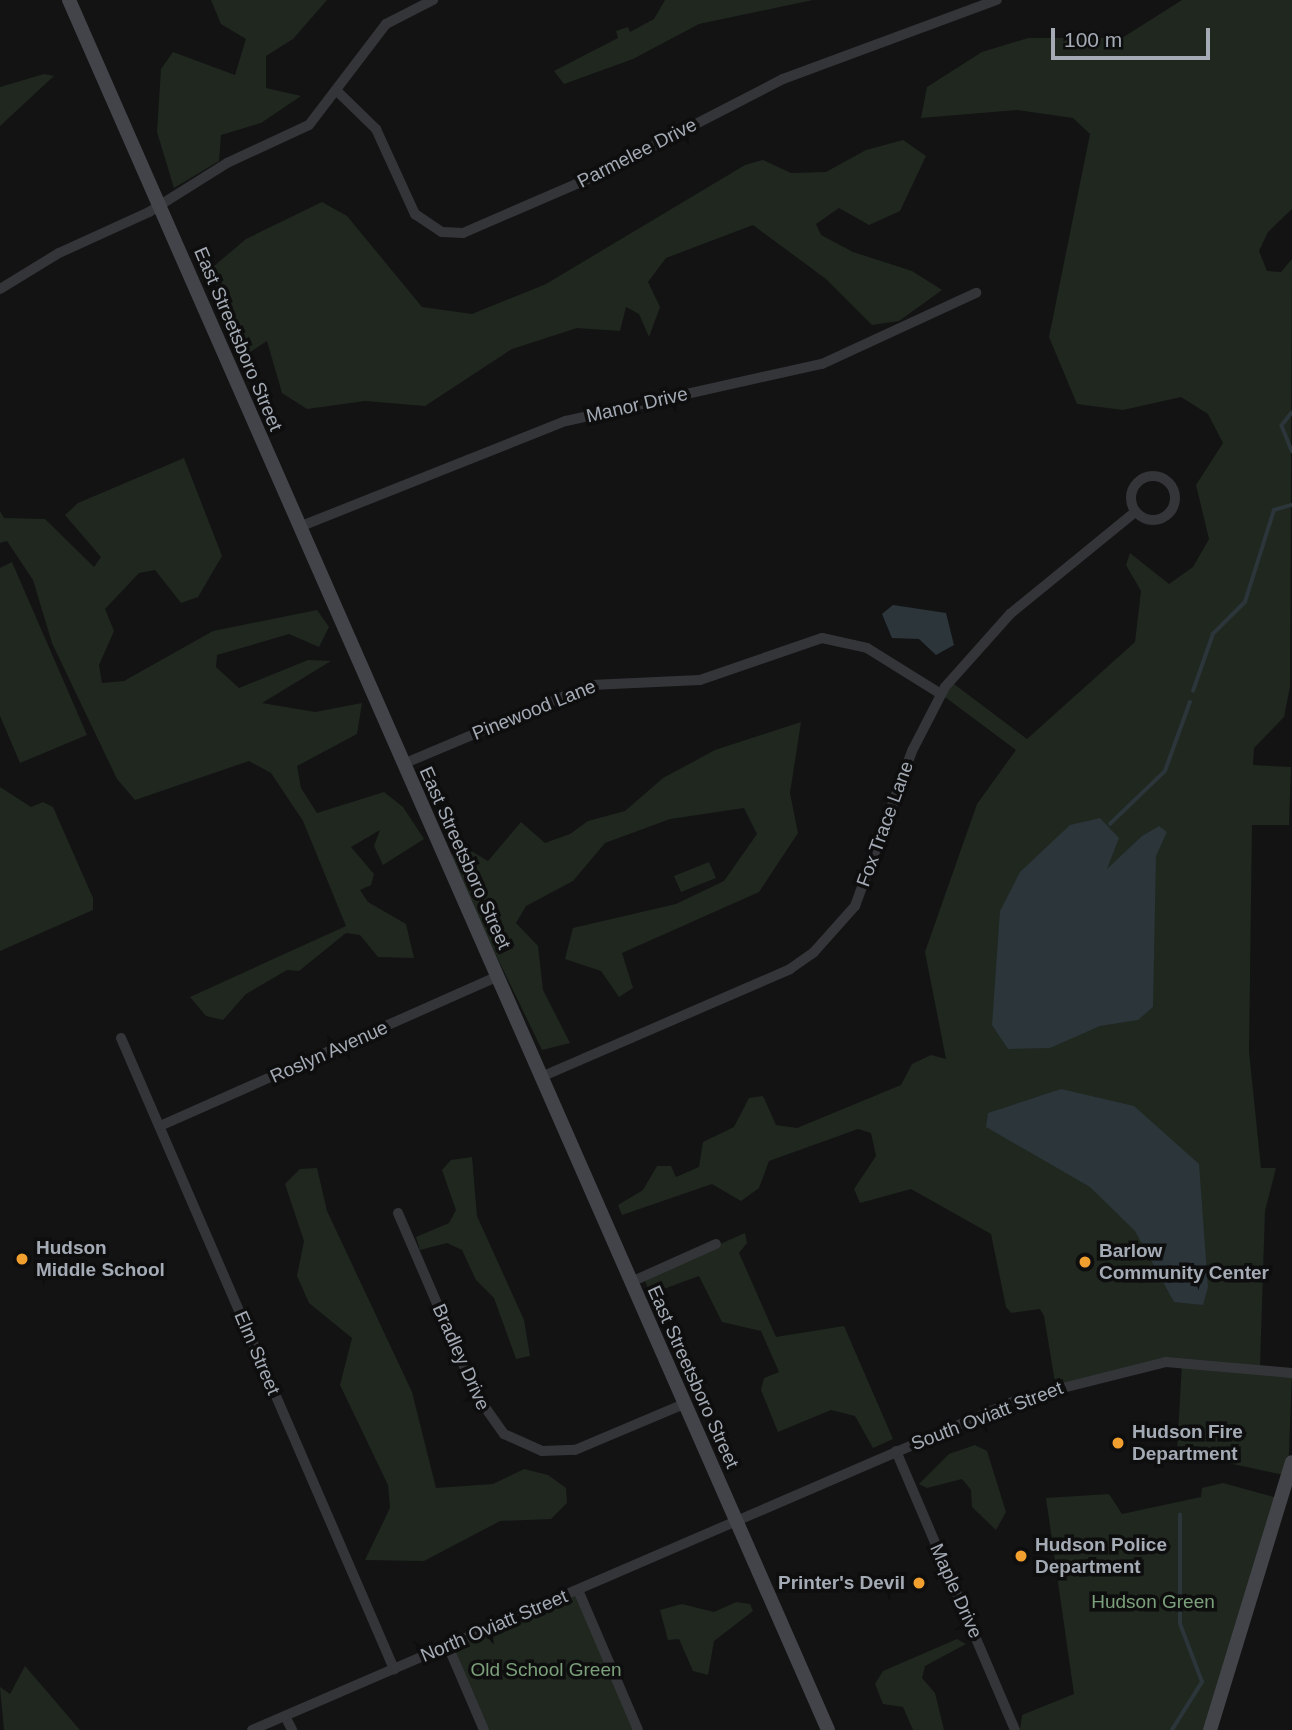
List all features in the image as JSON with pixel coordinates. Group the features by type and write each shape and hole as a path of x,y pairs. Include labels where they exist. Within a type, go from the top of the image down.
{"main road":[{"name":"East Streetsboro Street","path":"69,0 828,1730"},
{"path":"1210,1730 1292,1462"}],"street":[{"path":"0,289 159,206 228,163 309,125 339,93 386,24 433,0"},
{"name":"Parmelee Drive","path":"339,93 376,129 415,214 442,232 463,233 595,176 783,79 997,0"},
{"name":"Manor Drive","path":"299,527 566,421 822,364 976,293"},
{"path":"1160,476 1172,483 1176,499 1168,511 1147,520 1134,513 1130,500 1140,484 1160,476"},
{"name":"Fox Trace Lane","path":"541,1077 790,969 821,945 855,906 908,762 941,694 1010,614 1134,513"},
{"name":"Pinewood Lane","path":"403,764 591,685 700,680 822,638 867,648 941,694"},
{"name":"Roslyn Avenue","path":"160,1126 497,977"},
{"name":"Elm Street","path":"121,1038 394,1669"},
{"name":"Bradley Drive","path":"398,1213 477,1396 504,1434 542,1451 575,1450 684,1404"},
{"path":"631,1282 716,1244"},
{"name":"South Oviatt Street","path":"736,1522 1019,1399 1124,1369 1182,1362 1292,1373"},
{"name":"Maple Drive","path":"896,1451 1015,1730"},
{"name":"North Oviatt Street","path":"252,1730 736,1522"},
{"path":"578,1590 638,1730"},
{"path":"448,1646 484,1730"},
{"path":"285,1716 292,1730"}],"green space":[{"path":"211,0 327,0 293,39 266,56 266,88 301,96 261,123 221,135 219,161 174,188 157,132 161,69 173,52 235,75 246,39 221,24"},
{"path":"665,0 813,0 699,24 633,59 564,84 554,71 618,38 616,31 628,27 630,32 654,19"},
{"path":"1182,0 1292,0 1292,209 1268,232 1259,251 1267,271 1281,272 1292,259 1290,687 1284,717 1254,748 1253,765 1291,767 1289,825 1252,825 1249,1052 1261,1168 1276,1168 1265,1211 1260,1367 1292,1373 1288,1476 1177,1452 1182,1363 1056,1388 1044,1316 1040,1309 1011,1313 1006,1307 991,1234 911,1189 860,1203 854,1189 876,1156 871,1133 858,1129 769,1161 759,1188 741,1201 712,1184 622,1215 618,1205 643,1190 657,1166 671,1166 676,1177 699,1167 703,1142 734,1127 749,1098 763,1096 776,1125 797,1128 901,1085 912,1064 931,1055 946,1059 925,952 977,804 1016,750 941,694 950,681 1027,739 1135,642 1141,591 1126,565 1130,553 1169,584 1193,567 1209,539 1196,485 1223,443 1208,414 1181,397 1123,410 1077,404 1049,337 1090,134 1073,118 1017,110 921,118 927,87 982,52 1028,38 1122,38"},
{"path":"44,74 54,76 0,126 0,87"},
{"path":"903,140 926,156 900,211 869,225 839,208 816,224 821,235 853,252 912,271 942,290 899,321 872,325 826,279 753,225 666,258 648,282 660,307 649,337 639,314 626,307 620,331 577,328 512,349 425,406 365,401 307,409 282,393 267,341 244,356 207,272 246,239 322,202 347,216 422,307 472,314 546,284 745,165 763,160 791,173 826,172 866,150"},
{"path":"184,458 222,556 198,597 181,603 155,570 139,573 105,609 114,631 99,665 102,683 124,681 213,631 317,610 329,627 319,647 289,634 217,655 216,667 239,688 308,660 331,661 262,703 315,712 362,703 357,734 297,766 301,788 317,813 384,792 403,807 424,839 383,865 374,846 380,830 351,847 374,874 371,885 360,890 368,902 406,924 414,958 378,957 360,935 346,933 299,971 287,970 246,994 223,1020 206,1016 190,997 346,926 303,821 271,773 249,761 135,800 117,779 52,643 33,580 7,541 0,543 0,511 4,518 45,519 94,567 101,557 65,515 78,503"},
{"path":"12,562 87,735 20,763 0,716 0,568"},
{"path":"801,722 790,793 798,833 759,892 622,953 633,988 619,997 601,971 565,959 573,928 676,904 724,881 757,834 744,808 670,819 605,843 573,881 526,906 516,923 538,946 543,990 570,1043 542,1050 449,858 461,845 488,861 521,822 545,843 570,834 588,821 625,811 663,778 715,750"},
{"path":"0,787 31,807 43,802 53,807 93,898 93,910 0,951"},
{"path":"709,862 716,878 681,892 674,876"},
{"path":"472,1157 477,1216 524,1320 530,1356 516,1359 494,1298 476,1280 462,1250 447,1243 420,1250 416,1237 449,1223 456,1210 442,1170 451,1160"},
{"path":"317,1168 327,1211 412,1392 436,1488 493,1484 524,1469 548,1475 566,1488 567,1503 551,1519 500,1521 424,1561 365,1560 390,1508 388,1485 340,1385 352,1338 309,1303 297,1276 304,1241 285,1184 300,1169"},
{"path":"745,1233 747,1243 739,1253 776,1337 844,1326 893,1439 873,1448 855,1416 831,1410 778,1432 761,1390 764,1378 779,1372 761,1331 722,1322 699,1276 650,1294 644,1278"},
{"path":"975,1445 987,1451 1006,1512 996,1530 972,1507 971,1490 962,1479 927,1488 919,1484 949,1454"},
{"name":"Hudson Green","path":"1223,1483 1281,1499 1210,1730 1020,1730 1022,1715 1074,1694 1046,1498 1109,1494 1122,1514 1201,1497 1202,1488"},
{"name":"Old School Green","path":"578,1590 639,1730 484,1730 448,1646"},
{"path":"736,1602 750,1604 753,1611 714,1641 708,1675 693,1671 679,1639 668,1640 660,1610 682,1604 714,1612"},
{"path":"957,1639 966,1644 925,1666 922,1678 935,1693 944,1730 913,1730 903,1707 883,1704 875,1684 883,1671"},
{"path":"25,1666 80,1730 4,1730 0,1687 10,1694"}],"shaded area":[{"path":"893,605 946,613 954,645 936,655 919,639 892,638 882,614"},
{"path":"1100,818 1119,838 1107,869 1142,836 1159,826 1167,832 1156,856 1153,1007 1138,1020 1100,1026 1050,1048 1008,1049 992,1025 1000,911 1020,872 1070,825"},
{"path":"1061,1089 1134,1106 1199,1164 1208,1287 1203,1305 1174,1302 1135,1231 1090,1187 986,1127 988,1113"}],"waterway":[{"path":"1292,413 1282,426 1292,451"},
{"path":"1193,691 1213,634 1245,602 1274,510 1292,505"},
{"path":"1110,824 1165,771 1190,702"},
{"path":"1172,1730 1202,1682 1180,1624 1180,1515"}],"place":[{"name":"Hudson Middle School","path":"22,1259"},
{"name":"Barlow Community Center","path":"1085,1262"},
{"name":"Hudson Fire Department","path":"1118,1443"},
{"name":"Hudson Police Department","path":"1021,1556"},
{"name":"Printer's Devil","path":"919,1583"}]}
